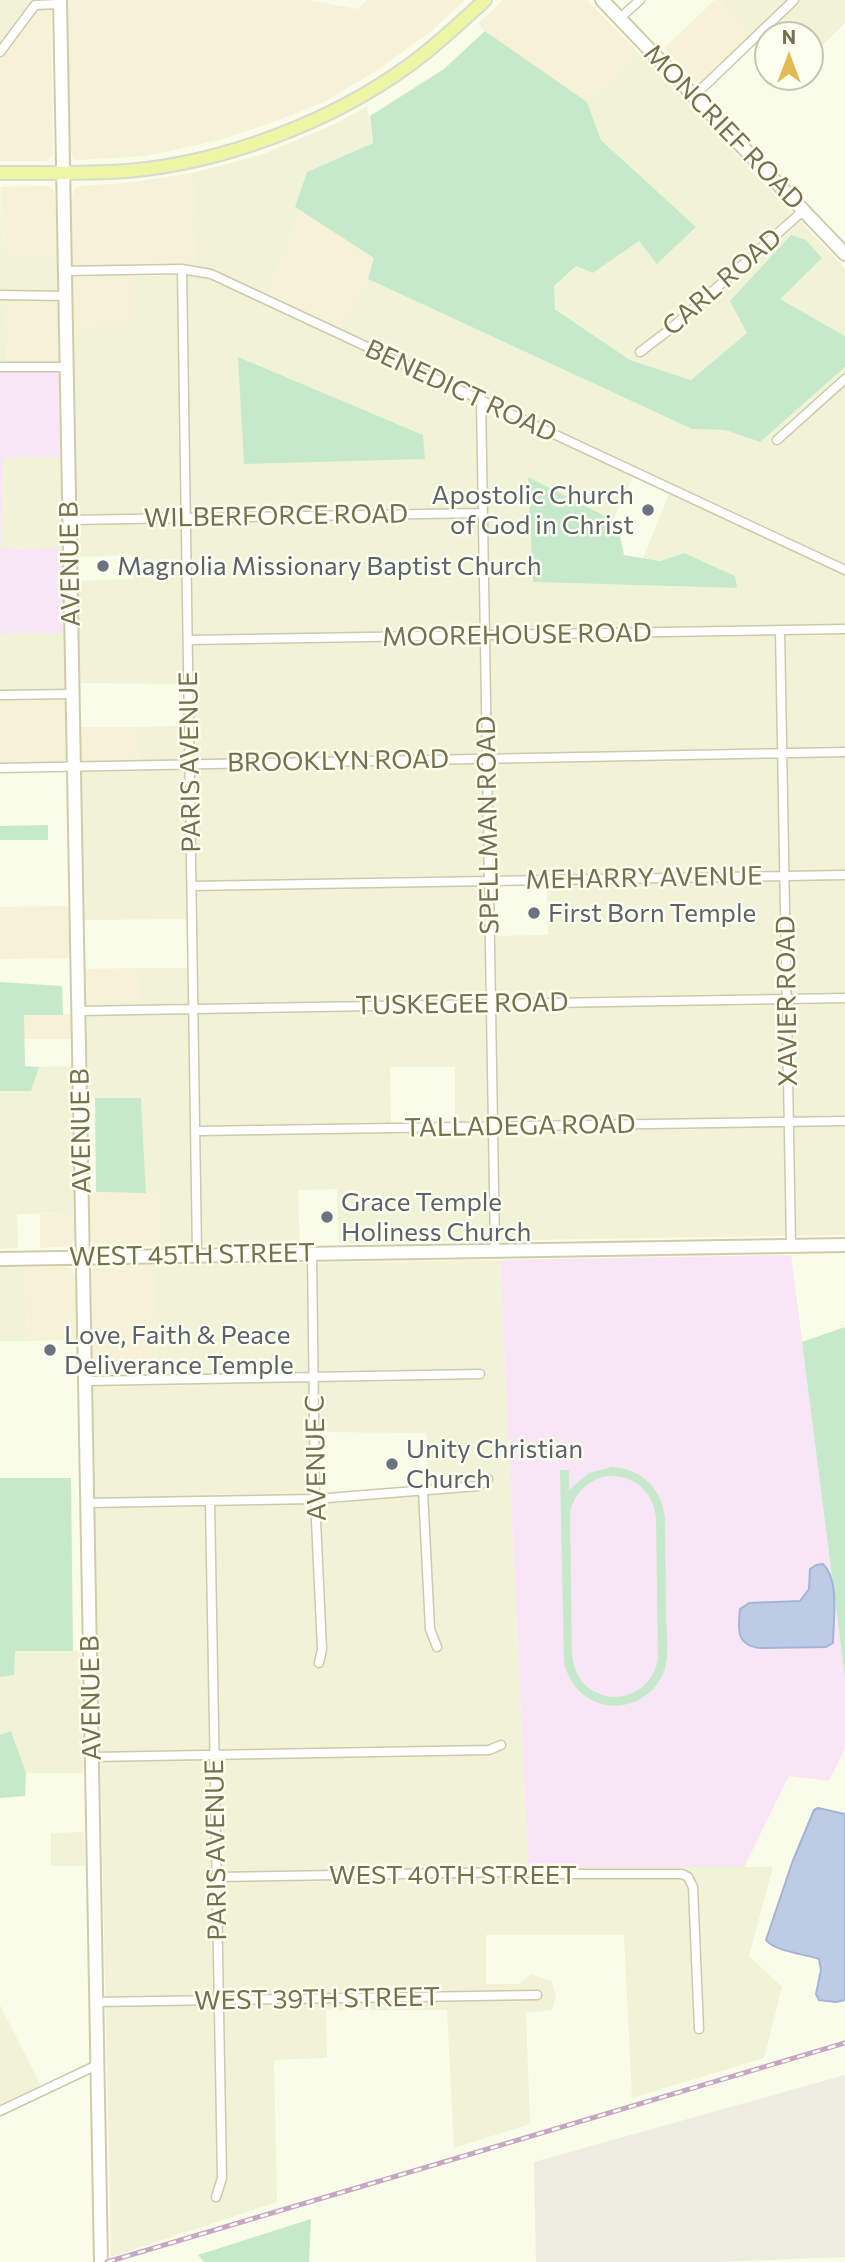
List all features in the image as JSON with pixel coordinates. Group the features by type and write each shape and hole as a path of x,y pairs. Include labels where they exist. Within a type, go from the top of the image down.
{"main road":[{"path":"0,173 138,170 209,156 272,137 345,105 387,80 429,50 485,0"},
{"name":"MONCRIEF ROAD","path":"602,0 845,254"},
{"name":"AVENUE B","path":"60,2 100,2262"},
{"name":"WEST 45TH STREET","path":"0,1259 845,1245"}],"street":[{"path":"620,18 640,0"},
{"path":"695,95 794,0"},
{"path":"0,52 36,5 60,2"},
{"name":"CARL ROAD","path":"640,352 679,322 803,210"},
{"name":"BENEDICT ROAD","path":"64,271 182,269 211,274 845,570"},
{"name":"PARIS AVENUE","path":"182,269 197,1254"},
{"path":"0,295 65,296"},
{"path":"0,367 66,367"},
{"path":"777,440 845,379"},
{"name":"SPELLMAN ROAD","path":"481,400 495,1250"},
{"name":"WILBERFORCE ROAD","path":"69,520 483,513"},
{"name":"MOOREHOUSE ROAD","path":"188,640 845,629"},
{"name":"XAVIER ROAD","path":"780,631 791,1245"},
{"path":"0,695 73,694"},
{"name":"BROOKLYN ROAD","path":"0,768 845,752"},
{"name":"MEHARRY AVENUE","path":"192,886 845,875"},
{"name":"TUSKEGEE ROAD","path":"78,1011 845,998"},
{"name":"TALLADEGA ROAD","path":"196,1131 845,1121"},
{"name":"AVENUE C","path":"312,1253 316,1499 322,1649 319,1663"},
{"path":"85,1381 480,1374"},
{"path":"87,1503 316,1499 478,1486 488,1479"},
{"path":"423,1491 430,1629 437,1647"},
{"name":"PARIS AVENUE","path":"210,1501 222,2178 216,2197"},
{"path":"92,1757 489,1750 501,1745"},
{"name":"WEST 40TH STREET","path":"217,1877 676,1872 688,1877 693,1887 699,2029"},
{"name":"WEST 39TH STREET","path":"96,2002 537,1995"},
{"path":"0,2111 97,2065"}],"shaded area":[{"path":"0,0 51,0 32,14 0,60"},
{"path":"68,0 306,0 357,9 367,0 465,0 431,31 379,69 324,102 219,140 145,156 78,160 74,159 70,151"},
{"path":"503,0 587,0 639,53 587,102 478,24"},
{"path":"715,0 754,39 754,45 704,92 664,48"},
{"path":"716,0 845,0 845,23 824,44 824,21 754,21 754,39"},
{"path":"51,1 53,155 46,161 0,161 0,60 32,14"},
{"path":"485,31 587,102 601,140 696,227 657,264 639,241 593,273 576,266 554,286 555,309 630,360 691,380 747,333 730,301 791,235 806,240 822,258 780,299 845,336 845,367 760,442 725,430 692,429 368,279 374,258 295,207 307,172 373,143 370,116 444,69"},
{"path":"639,53 845,268 845,336 780,299 806,240 747,333 691,380 630,360 555,308 554,286 576,266 593,273 639,241 658,263 696,227 601,140 587,102"},
{"path":"367,106 373,143 307,172 295,207 301,211 267,294 342,328 368,279 692,429 725,430 759,442 845,367 845,1235 339,1243 337,1189 298,1190 300,1244 161,1246 160,1193 146,1193 141,1098 87,1098 86,1006 140,1004 139,968 188,968 186,919 84,920 81,759 139,759 139,727 183,726 183,684 80,683 77,581 134,579 132,555 77,557 73,325 134,323 133,275 195,277 193,173 264,154 339,122","holes":["633,477 669,494 643,558 660,561 684,553 736,588 533,582 529,478 613,520","547,885 548,935 494,936 494,886","390,1067 455,1067 455,1123 391,1123"]},
{"path":"193,173 195,277 134,275 134,323 73,325 70,205 74,189 79,186 128,183"},
{"path":"46,186 55,193 57,255 3,254 1,187"},
{"path":"0,187 3,254 57,255 58,301 6,301 8,372 0,372"},
{"path":"301,211 375,258 368,279 342,329 267,294"},
{"path":"6,301 58,301 59,371 8,372"},
{"path":"238,357 423,435 425,459 244,464"},
{"path":"59,371 60,457 3,458 1,549 62,548 64,633 0,634 0,372"},
{"path":"60,457 62,548 1,549 3,458"},
{"path":"528,477 617,522 624,555 660,561 684,553 735,576 737,588 533,582"},
{"path":"64,633 66,698 0,699 0,634"},
{"path":"66,698 67,764 0,765 0,699"},
{"path":"80,727 139,727 139,759 81,759"},
{"path":"48,825 48,840 0,840 0,826"},
{"path":"69,906 70,958 0,959 0,907"},
{"path":"139,968 140,1004 86,1006 85,969"},
{"path":"0,982 62,986 63,1015 24,1015 25,1066 39,1067 31,1091 0,1091"},
{"path":"71,1014 72,1039 24,1039 24,1015"},
{"path":"72,1066 75,1213 17,1214 18,1248 0,1249 0,1091 30,1091 39,1067"},
{"path":"95,1098 141,1098 146,1193 96,1192"},
{"path":"89,1192 161,1193 161,1246 97,1246 90,1236"},
{"path":"75,1213 75,1236 71,1246 40,1248 40,1214"},
{"path":"791,1255 845,1678 845,1748 829,1781 789,1776 744,1867 528,1867 500,1260"},
{"path":"500,1260 528,1867 773,1867 749,1956 782,1987 764,2058 632,2098 624,1935 486,1935 486,1984 519,1984 531,1974 551,1981 556,1996 552,2010 526,2013 530,2124 454,2148 447,2010 326,2010 327,2058 274,2060 277,2202 111,2257 92,1375 156,1374 154,1265","holes":["320,1432 427,1433 427,1487 321,1494"]},
{"path":"105,1265 154,1265 156,1374 92,1375 93,1269"},
{"path":"65,1266 71,1269 76,1277 77,1340 28,1341 26,1267"},
{"path":"0,1267 26,1267 28,1341 0,1341"},
{"path":"845,1327 845,1678 802,1342"},
{"path":"612,1467 641,1476 649,1482 660,1498 665,1518 665,1668 656,1686 649,1693 632,1703 622,1705 602,1704 588,1698 573,1683 564,1663 560,1470 569,1470 569,1490 589,1473","holes":["606,1476 616,1476 640,1486 651,1500 654,1509 658,1660 651,1677 640,1689 627,1695 612,1697 585,1685 576,1672 572,1654 570,1513 578,1494 587,1485"]},
{"path":"0,1478 71,1478 73,1651 15,1651 14,1675 0,1677"},
{"path":"14,1651 81,1651 83,1773 26,1773 11,1732 0,1735 0,1677 14,1675"},
{"path":"11,1731 26,1773 25,1796 0,1798 0,1735"},
{"path":"84,1832 85,1866 51,1866 51,1833"},
{"path":"0,2005 45,2094 0,2116"},
{"path":"845,2075 845,2257 716,2262 536,2262 534,2162"},
{"path":"311,2219 309,2262 204,2262 198,2255"}],"water":[{"path":"823,1564 834,1590 833,1643 826,1647 761,1648 753,1647 743,1640 739,1630 740,1609 749,1603 800,1601 809,1589 810,1569"},
{"path":"818,1808 845,1814 845,2000 836,2002 819,2000 816,1994 821,1970 819,1959 782,1950 766,1940 792,1863 814,1810"}],"railway":[{"path":"107,2262 845,2043"}],"place":[{"name":"Apostolic Church of God in Christ","path":"648,510"},
{"name":"Magnolia Missionary Baptist Church","path":"103,566"},
{"name":"First Born Temple","path":"534,913"},
{"name":"Grace Temple Holiness Church","path":"327,1217"},
{"name":"Love, Faith & Peace Deliverance Temple","path":"50,1350"},
{"name":"Unity Christian Church","path":"392,1464"}]}
